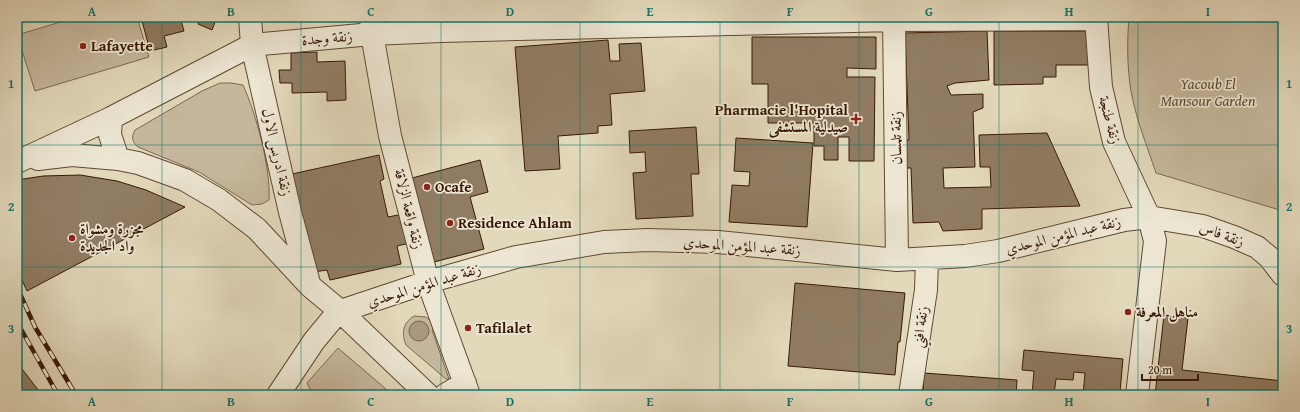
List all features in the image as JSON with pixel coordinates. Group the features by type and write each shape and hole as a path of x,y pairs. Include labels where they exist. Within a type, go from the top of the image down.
{"street":[{"name":"زنقة ادريس الاول","path":"250,17 252,45 290,212 310,286"},
{"name":"زنقة وجدة","path":"17,163 111,118 252,45 371,26 894,19 1096,18"},
{"name":"زنقة طنجة","path":"1096,18 1101,87 1114,142 1149,217 1155,241 1137,395"},
{"name":"زنقة تلمسان","path":"894,19 897,260"},
{"name":"زنقة واقعة الزلاقة","path":"371,26 390,136 428,282 467,389"},
{"path":"111,118 110,135 118,159"},
{"path":"17,163 48,157 72,155 118,159 138,163 186,180 219,200 257,228 310,286 340,311 428,395"},
{"path":"257,228 290,212"},
{"name":"زنقة فاس","path":"1149,217 1203,226 1257,247 1276,251 1283,275"},
{"name":"زنقة عبد المؤمن الموحدي","path":"340,311 428,282 516,257 561,248 604,242 718,242 897,260 927,259 998,251 1124,220 1149,217"},
{"name":"زنقة افني","path":"910,395 926,290 927,259"},
{"path":"278,395 314,341 340,311"},
{"path":"445,395 467,389"}],"green space":[{"name":"Lafayette","path":"77,17 137,17 149,57 35,91 17,35"},
{"name":"Yacoub El Mansour Garden","path":"1129,17 1283,17 1283,211 1156,173 1139,122 1131,91 1128,54"},
{"path":"220,83 243,85 253,110 262,141 268,173 269,200 262,204 252,205 199,172 138,147 133,141 135,130 202,91"},
{"path":"414,316 426,317 436,326 432,330 449,379 446,379 406,345 403,332 407,322"},
{"path":"338,348 393,395 313,395 307,383"}],"shaded area":[{"path":"415,321 423,321 429,327 429,335 423,341 415,341 409,335 409,327"}],"building":[{"path":"141,17 180,17 184,31 164,36 167,47 150,51"},
{"path":"201,17 217,17 212,30 198,24"},
{"path":"488,17 553,17 488,20"},
{"path":"987,31 989,80 955,83 947,86 951,95 983,94 983,108 973,112 975,167 943,168 944,188 991,187 990,167 980,167 979,135 1047,133 1080,206 982,209 982,229 943,231 939,222 913,223 911,168 900,168 900,140 909,140 905,33"},
{"path":"994,31 1090,31 1090,65 1056,65 1056,77 1043,77 1043,84 994,85"},
{"path":"752,37 876,37 876,69 847,68 847,77 875,77 874,161 849,161 849,137 838,137 838,160 824,160 824,146 814,146 814,123 768,123 768,84 752,84"},
{"path":"608,40 610,61 620,61 619,44 641,43 645,91 610,94 612,125 598,126 598,133 558,136 560,169 525,171 515,47"},
{"path":"317,52 317,62 345,61 346,100 327,101 327,92 292,93 292,83 280,83 279,70 291,70 291,53"},
{"path":"696,127 699,174 691,174 693,216 636,219 633,173 646,172 645,152 630,153 629,131"},
{"path":"736,138 813,143 807,227 729,222 732,185 749,186 750,172 734,171"},
{"path":"379,155 384,179 380,181 388,217 403,214 410,243 397,246 401,264 330,280 327,270 314,272 292,174"},
{"name":"Residence Ahlam","path":"480,160 488,192 470,197 484,249 434,262 412,178"},
{"name":"مجزرة ومشواة واد الجديدة","path":"80,175 117,181 146,190 185,207 27,291 17,269 17,180 43,176"},
{"path":"795,283 905,293 895,375 788,366"},
{"path":"1164,315 1188,318 1182,370 1283,381 1283,395 1155,395"},
{"path":"1024,350 1123,359 1120,392 1115,392 1115,395 1083,395 1085,373 1074,372 1073,380 1056,379 1054,395 1032,395 1034,371 1022,370"},
{"path":"17,362 19,365 42,395 17,395"},
{"path":"924,373 1017,380 1016,395 923,395"}],"railway":[{"path":"17,287 35,327 76,395"},
{"path":"17,322 58,395"}],"place":[{"name":"Lafayette","path":"83,46"},
{"name":"Pharmacie l'Hopital صيدلية المستشفى","path":"856,119"},
{"name":"Ocafe","path":"427,187"},
{"name":"Residence Ahlam","path":"450,223"},
{"name":"مجزرة ومشواة واد الجديدة","path":"72,238"},
{"name":"مناهل المعرفة","path":"1128,312"},
{"name":"Tafilalet","path":"468,328"}]}
